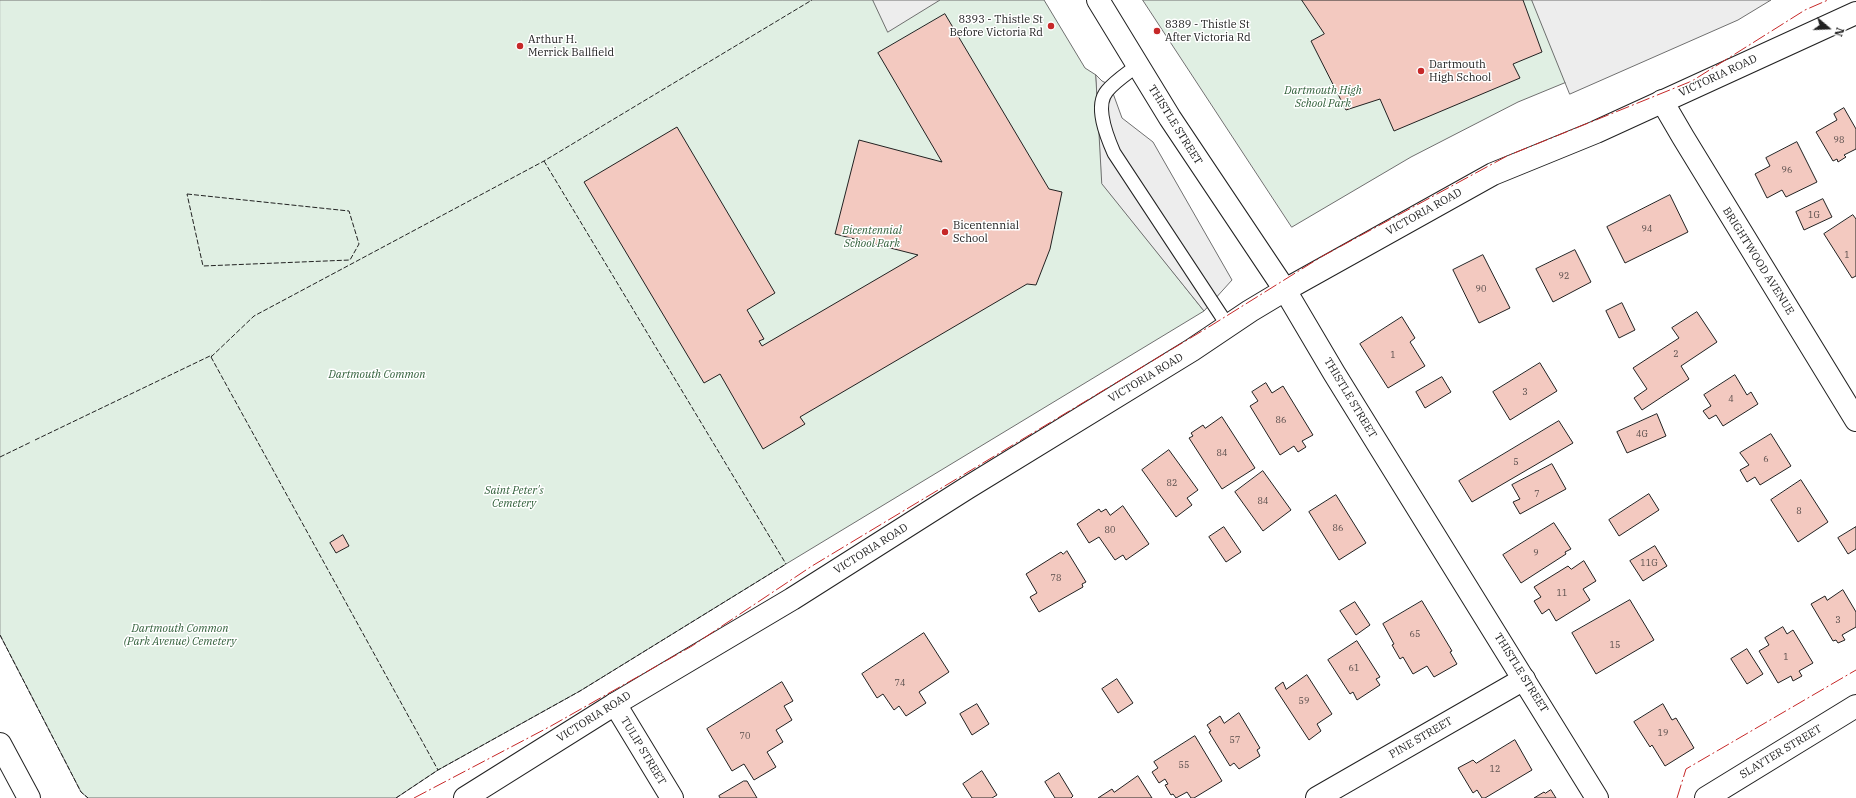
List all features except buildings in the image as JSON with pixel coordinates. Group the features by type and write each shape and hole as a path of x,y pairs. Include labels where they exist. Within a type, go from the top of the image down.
{"street":[{"name":"THISTLE STREET","path":"1098,0 1174,125 1285,290 1334,373 1597,798"},
{"name":"VICTORIA ROAD","path":"465,798 615,704 792,599 967,488 1192,350 1285,290 1494,174 1596,132 1856,13"},
{"name":"BRIGHTWOOD AVENUE","path":"1662,101 1856,420"},
{"name":"PINE STREET","path":"1317,798 1524,679"},
{"name":"TULIP STREET","path":"615,704 672,798"},
{"name":"SLAYTER STREET","path":"1706,798 1856,706"},
{"path":"0,744 29,798"}],"lane":[{"path":"1138,65 1106,91 1102,101 1105,133 1118,159 1228,326"}],"green space":[{"name":"Dartmouth Common","path":"0,0 1044,0 1085,68 1096,75 1103,184 1204,311 786,564 580,691 438,770 396,798 88,798 81,792 0,635"},
{"name":"Dartmouth High School Park","path":"1143,0 1766,0 1518,102 1411,157 1292,227"}],"shaded area":[{"path":"873,0 940,0 888,32"},
{"path":"1532,0 1771,0 1738,20 1570,94"},
{"path":"1096,75 1102,81 1110,85 1122,118 1153,142 1232,280 1204,311 1102,184"}],"fence":[{"path":"211,357 254,316 544,161 812,0"},
{"path":"544,161 786,564"},
{"path":"187,194 349,211 359,244 350,260 203,266 187,194"},
{"path":"35,440 212,355"},
{"path":"211,357 438,770"},
{"path":"0,457 31,442"},
{"path":"396,798 438,770 580,691 786,564"},
{"path":"0,635 81,792 88,798"}],"power":[{"path":"414,798 551,726 692,646 812,566 1212,325 1321,257 1507,156 1692,81 1805,10 1828,0"},
{"path":"1677,798 1686,769 1856,670"}],"place":[{"name":"8393 - Thistle St Before Victoria Rd","path":"1051,26"},
{"name":"8389 - Thistle St After Victoria Rd","path":"1157,31"},
{"name":"Arthur H. Merrick Ballfield","path":"520,46"},
{"name":"Dartmouth High School","path":"1421,71"},
{"name":"Bicentennial School","path":"945,232"}],"park label":[{"name":"Bicentennial School Park","path":"872,237"},
{"name":"Saint Peter's Cemetery","path":"514,497"},
{"name":"Dartmouth Common (Park Avenue) Cemetery","path":"180,635"}]}
